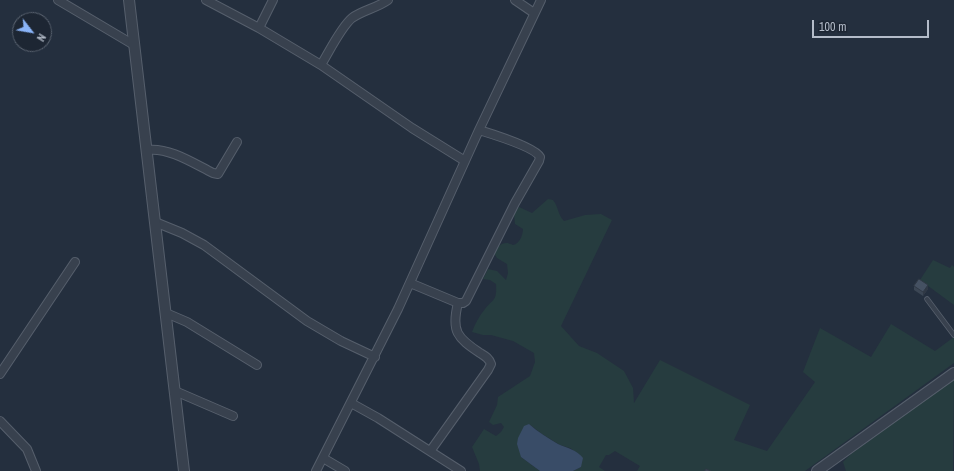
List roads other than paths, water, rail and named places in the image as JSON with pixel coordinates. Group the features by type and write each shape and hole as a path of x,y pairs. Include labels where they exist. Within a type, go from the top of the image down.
{"street":[{"path":"58,0 134,45"},
{"path":"129,0 184,471"},
{"path":"206,0 259,28 321,65 412,128 465,161"},
{"path":"259,28 274,0"},
{"path":"321,65 351,19 382,5 388,0"},
{"path":"515,0 534,13"},
{"path":"316,471 352,403 410,283 479,130 541,0"},
{"path":"410,283 458,303 463,303 466,300 540,157 528,148 479,130"},
{"path":"147,150 154,149 172,154 218,174 237,142"},
{"path":"155,222 182,233 204,245 307,321 341,341 374,357"},
{"path":"0,374 75,262"},
{"path":"431,450 491,364 487,358 470,347 456,331 455,313 458,303"},
{"path":"166,313 188,322 257,365"},
{"path":"817,471 954,373"},
{"path":"175,391 233,416"},
{"path":"352,403 431,450 461,471"},
{"path":"0,421 27,449 36,471"},
{"path":"323,458 345,471"}],"lane":[{"path":"927,299 954,335"}],"water":[{"path":"529,424 554,442 581,455 583,458 581,467 573,471 540,471 521,457 517,444 518,438 524,426"}]}
